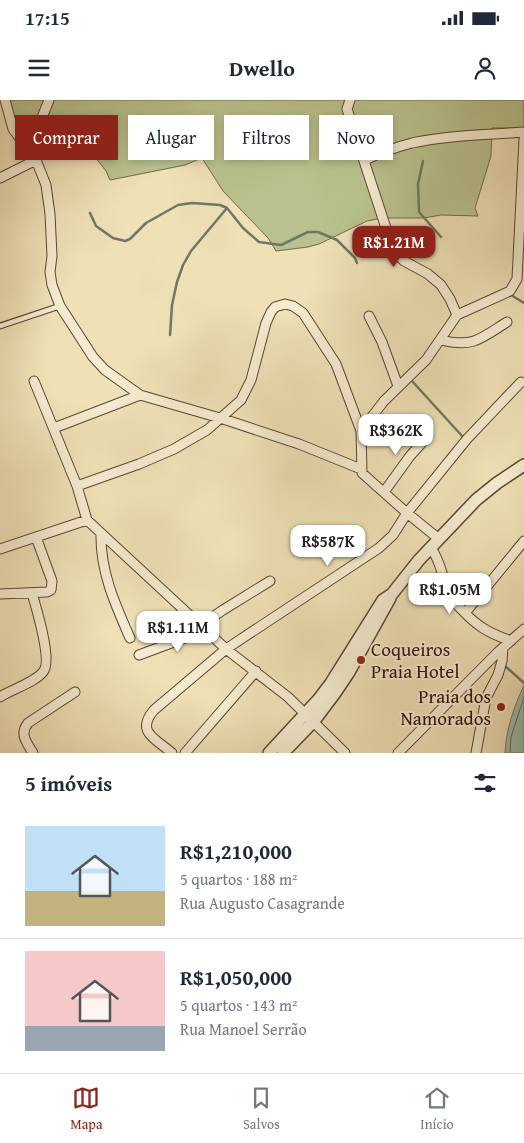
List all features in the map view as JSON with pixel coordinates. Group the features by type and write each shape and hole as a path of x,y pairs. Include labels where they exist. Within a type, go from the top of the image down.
{"street":[{"path":"5,100 15,132"},
{"path":"43,115 49,100"},
{"path":"349,115 347,109 350,100"},
{"path":"393,149 414,142 442,138 524,132"},
{"path":"361,431 384,401 426,360 456,315 510,291 517,280 524,139"},
{"path":"0,178 36,160 46,185 50,214 52,256 50,272 52,285 60,306 93,356 105,370 140,395 220,418 299,444 361,469"},
{"path":"365,160 386,228 396,253 404,261 428,274 441,285 450,299 456,315"},
{"path":"77,486 139,464 174,449 207,430 241,400 251,380 266,323 275,307 285,304 293,306 310,321 336,364 361,431 361,469 365,476 407,513 435,543 449,594 465,613 483,629 511,641"},
{"path":"369,316 382,342 398,386"},
{"path":"441,340 455,343 480,340 507,322"},
{"path":"34,381 77,486 87,520 226,649 256,671 310,717 345,753"},
{"path":"172,753 149,733 146,724 150,715 226,649 380,548 467,439 521,382"},
{"path":"54,428 140,395"},
{"path":"384,492 410,456 428,436"},
{"path":"283,753 310,717 377,607 392,594 435,543 476,500 497,483 524,466"},
{"path":"0,549 87,520"},
{"path":"101,533 100,550 110,591 130,638"},
{"path":"0,594 50,592 53,587 36,537"},
{"path":"465,613 524,541"},
{"path":"139,654 190,636 201,625 270,581"},
{"path":"0,697 37,677 43,673 47,666 32,593"},
{"path":"398,753 524,629"},
{"path":"476,753 486,698 498,675 503,648"},
{"path":"185,753 256,671"},
{"path":"34,753 24,738 24,730 28,723 75,692"},
{"path":"269,753 310,717"}],"lane":[{"path":"0,326 60,306"}],"green space":[{"path":"7,100 524,100 524,128 492,128 491,156 475,208 478,216 441,215 424,218 383,218 367,221 319,244 276,251 268,238 223,191 203,160 214,160 214,115 128,115 128,160 197,160 185,165 110,180 97,160 118,160 118,115 15,115 15,126"}],"water":[{"path":"524,685 524,753 505,753 511,718"}],"waterway":[{"path":"423,161 418,184 419,212 441,237"},
{"path":"90,213 96,226 113,238 125,241 130,239 146,223 178,205 192,203 220,205 227,208 243,228 259,242 281,245 308,232 318,232 337,240 355,258 357,263"},
{"path":"170,335 172,305 183,265 191,251 227,208"},
{"path":"511,295 524,303"},
{"path":"412,381 463,437"},
{"path":"505,666 524,683"}],"place":[{"name":"Coqueiros Praia Hotel","path":"361,660"},
{"name":"Praia dos Namorados","path":"501,707"}]}
